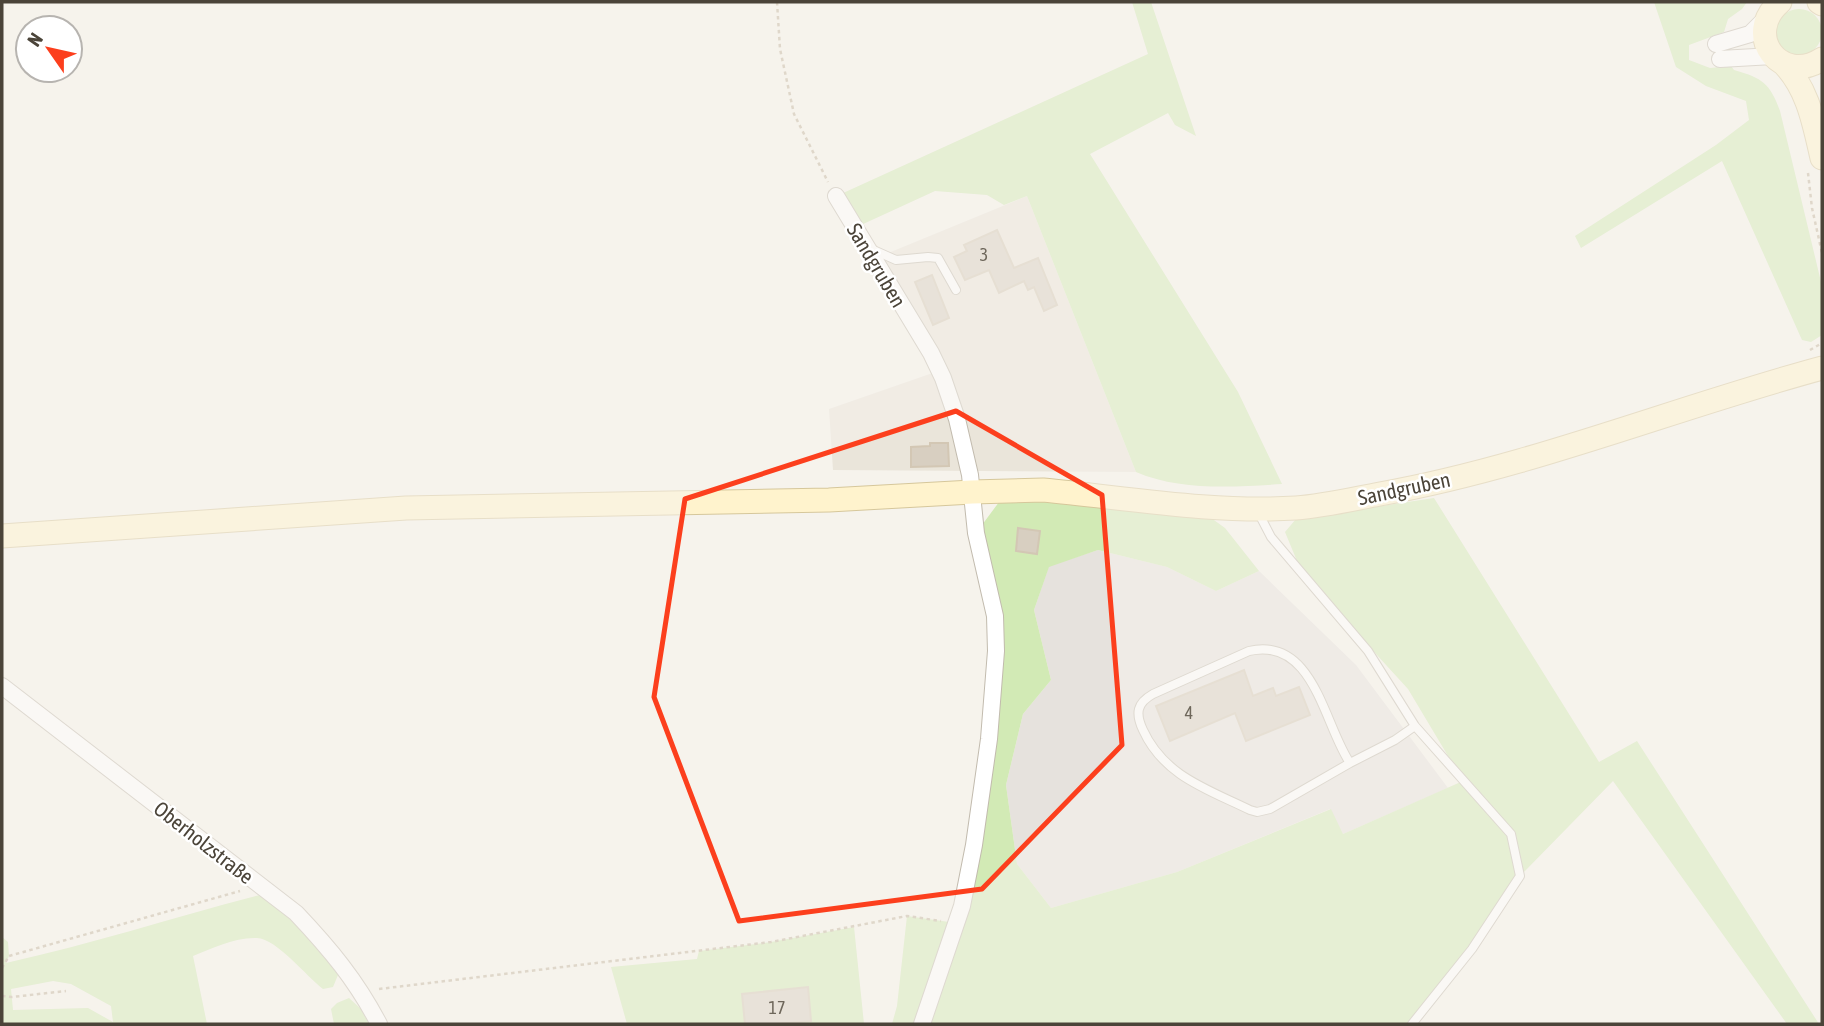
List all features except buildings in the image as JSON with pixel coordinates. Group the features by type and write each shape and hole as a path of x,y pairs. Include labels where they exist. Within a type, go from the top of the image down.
{"street":[{"path":"1774,7 1749,34 1718,51 1777,59 1792,66 1804,67 1822,60"},
{"path":"1774,7 1764,38 1777,59 1798,83 1813,117"},
{"path":"1815,164 1812,92 1822,60"},
{"name":"Sandgruben","path":"836,196 943,378 957,418 970,475 976,533 995,616 996,651 989,739 974,845 962,906 922,1024"},
{"name":"Sandgruben","path":"2,536 407,508 829,500 972,492 1044,491 1257,510 1300,508 1421,486 1545,453 1822,368"},
{"name":"Oberholzstraße","path":"2,686 296,913 328,947 362,991 379,1024"}],"lane":[{"path":"867,247 897,260 938,258 956,290"},
{"path":"1257,510 1271,537 1368,651 1415,726 1511,834 1520,876 1472,949 1412,1024"},
{"path":"1350,763 1337,741 1310,677 1299,665 1270,650 1249,651 1153,694 1143,700 1138,709 1141,727 1163,762 1182,776 1257,812 1270,809 1395,740 1415,726"}],"path":[{"path":"777,2 780,50 794,114 836,196"},
{"path":"1815,164 1812,208 1822,253"},
{"path":"2,968 9,956 260,885"},
{"path":"362,991 771,942 907,916 956,923"},
{"path":"2,996 66,991"}],"highlighted area":[{"path":"956,411 1102,495 1122,745 982,889 739,921 654,697 685,499"}],"shaded area":[{"path":"1027,196 1136,472 833,470 829,409 947,368 881,256"},
{"path":"1098,550 1167,567 1216,591 1259,571 1356,665 1448,788 1343,834 1330,809 1177,872 1051,908 1017,864 1006,785 1023,714 1051,680 1034,610 1049,566"}],"green space":[{"path":"1132,2 1151,2 1196,136 1175,125 1168,113 1090,154 1238,392 1282,484 1226,487 1189,485 1136,472 1027,196 1004,205 987,195 935,191 861,225 841,194 1148,54"},
{"path":"1654,2 1747,2 1728,19 1724,32 1689,45 1689,60 1710,68 1731,66 1734,70 1764,83 1773,94 1780,111 1822,286 1822,335 1811,342 1802,340 1722,161 1581,248 1575,236 1716,145 1749,120 1746,101 1706,86 1676,67"},
{"path":"1799,9 1816,15 1822,32 1816,49 1799,55 1782,49 1776,32 1782,15"},
{"path":"1008,490 1193,505 1225,528 1259,571 1216,591 1167,567 1098,550 1049,567 1034,610 1051,680 1023,714 1006,785 1017,864 1051,908 1177,872 1331,809 1343,834 1463,781 1408,689 1302,573 1285,532 1296,519 1434,498 1599,762 1637,741 1819,1024 1787,1024 1613,781 1520,876 1472,949 1412,1024 892,1024 897,1006 907,916 956,923 996,651 976,533"},
{"path":"260,895 303,931 322,951 338,975 333,987 323,989 273,945 265,940 249,938 193,956 207,1024 2,1024 2,937 8,942 9,956 6,963","holes":["53,981 71,984 111,1006 113,1022 88,1008 13,1010 11,989"]},
{"path":"854,927 864,1024 627,1024 611,967 697,959 699,951 771,942"},
{"path":"349,998 361,1009 369,1024 334,1024 331,1009"}]}
